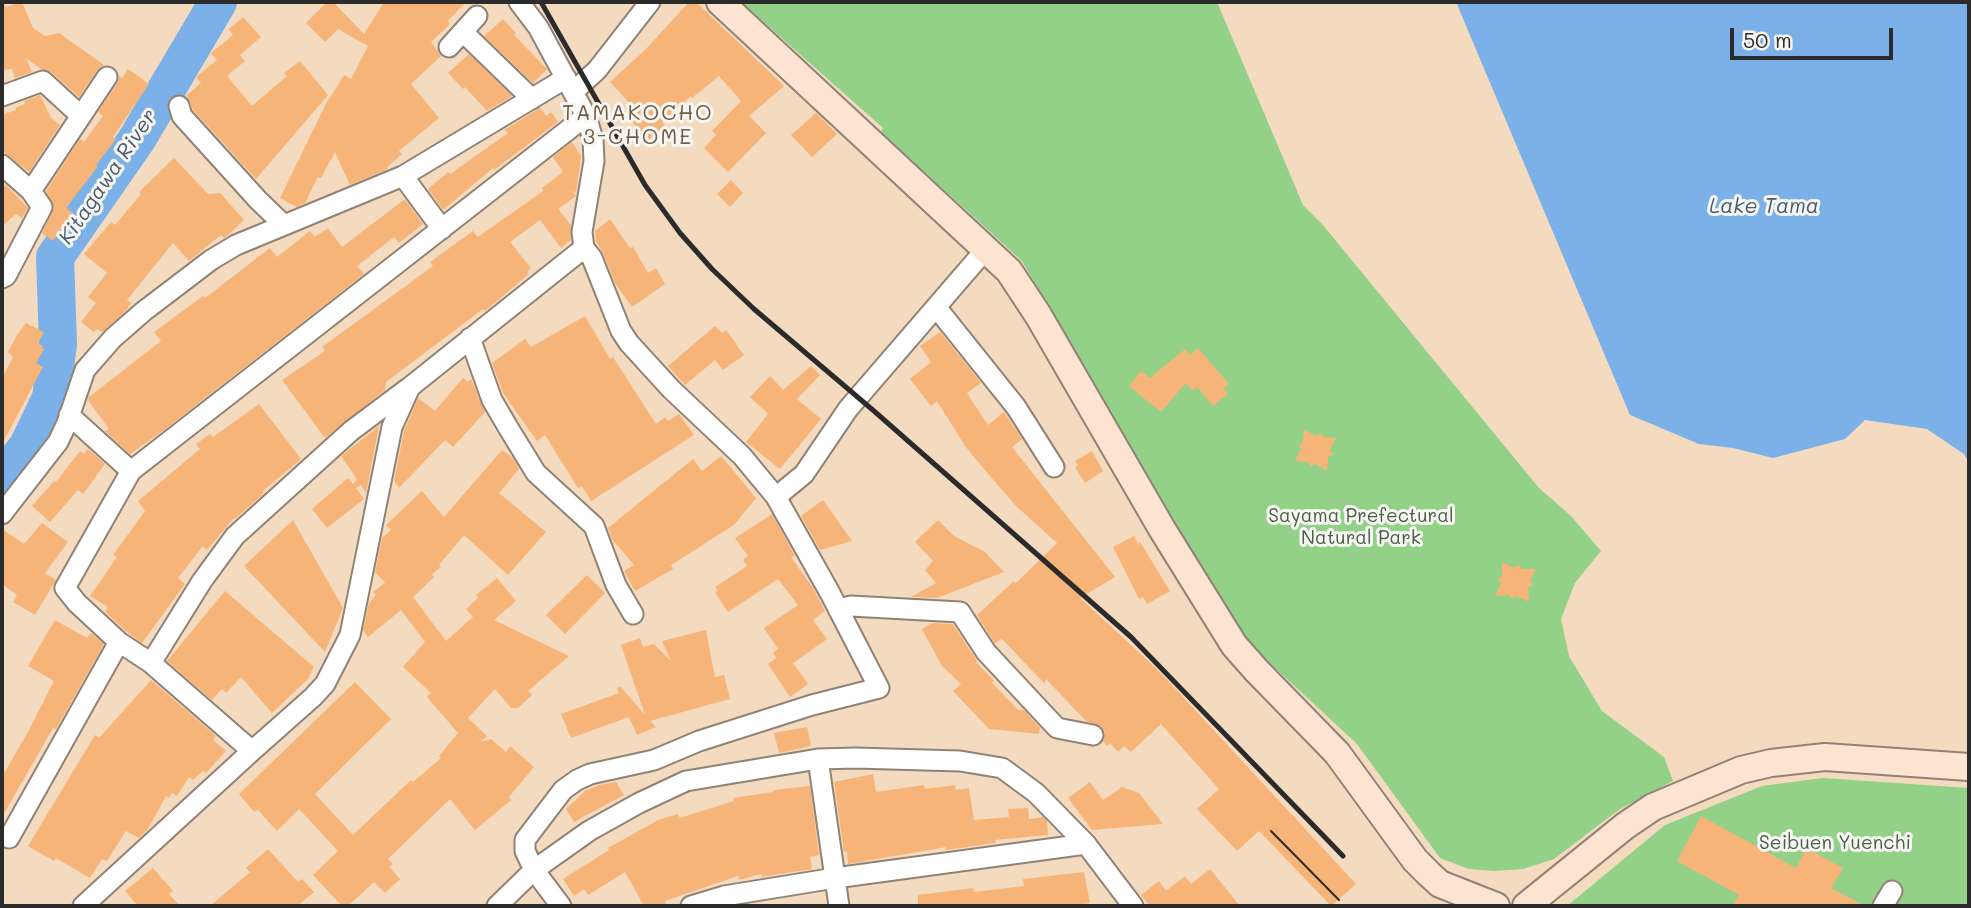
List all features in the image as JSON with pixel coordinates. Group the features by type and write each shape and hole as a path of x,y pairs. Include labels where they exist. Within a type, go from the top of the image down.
{"street":[{"path":"519,2 538,27 586,116 593,139 594,161 582,232 584,248 592,258 621,331 671,389 742,456 776,497 879,688 812,705 699,741 654,760 590,774 577,780 557,798 525,841 525,851 534,870 562,906"},
{"path":"2,514 58,442 85,370 113,338 144,311 211,260 236,245 403,176 532,99 570,85 597,70 650,2"},
{"path":"720,2 1009,271 1038,315 1162,529 1234,645 1336,753 1415,860 1429,874 1440,884 1496,906"},
{"path":"450,47 477,16"},
{"path":"463,32 532,99"},
{"path":"31,191 107,76"},
{"path":"2,96 43,81 80,115"},
{"path":"179,106 181,116 284,225"},
{"path":"252,751 151,663 119,642 76,603 65,588 131,471 586,116"},
{"path":"2,165 31,191 42,207 6,276 2,278"},
{"path":"403,176 442,229"},
{"path":"151,663 202,581 235,536 351,431 584,248"},
{"path":"776,497 804,474 848,409 986,249"},
{"path":"936,307 1016,407 1054,467"},
{"path":"470,338 492,400 509,429 536,473 594,527 616,585 634,614"},
{"path":"83,906 325,684 351,635 392,427 410,387"},
{"path":"69,415 131,471"},
{"path":"838,609 851,606 960,612 986,652 1057,727 1093,735"},
{"path":"9,838 119,642"},
{"path":"1526,906 1625,826 1653,807 1741,770 1771,763 1825,757 1969,767"},
{"path":"497,906 534,870 589,831 686,781 818,759 904,758 960,761 1002,768 1036,793 1086,844 1133,906"},
{"path":"818,759 839,906"},
{"path":"691,906 724,896 835,878 1086,844"}],"green space":[{"name":"Sayama Prefectural Natural Park","path":"741,2 1217,2 1303,205 1322,224 1539,488 1571,516 1601,551 1575,583 1561,619 1569,656 1602,711 1664,757 1673,781 1620,809 1554,859 1523,869 1494,871 1469,869 1440,858 1357,744 1232,628 1022,261 881,132 883,128"},
{"name":"Seibuen Yuenchi","path":"1823,778 1969,788 1969,906 1567,906 1665,825 1762,786"}],"water":[{"name":"Lake Tama","path":"1456,2 1969,2 1969,463 1964,454 1927,429 1865,420 1845,439 1773,458 1733,448 1699,444 1630,415"}],"building":[{"path":"2,2 6,7 22,2 33,28 45,36 59,33 104,65 97,70 79,97 51,72 41,69 26,58 32,72 15,78 12,69 2,70"},
{"path":"327,2 333,2 364,34 384,2 466,2 448,21 450,24 431,42 441,56 411,84 439,118 399,151 402,154 388,169 350,185 335,152 305,203 297,207 280,198 326,104 344,75 351,79 368,46 338,29 325,42 306,23"},
{"path":"689,2 696,2 784,86 749,116 766,133 728,172 704,148 716,135 712,131 741,101 719,76 662,122 665,125 648,140 627,116 635,109 610,82 645,50"},
{"path":"243,17 261,37 240,55 245,61 227,76 252,106 287,76 284,73 300,61 328,95 256,179 193,110 187,95 201,83 196,77 217,60 211,53 233,35 229,29"},
{"path":"503,19 516,33 514,35 547,69 533,83 484,36"},
{"path":"469,54 512,96 487,111 465,87 463,89 448,73"},
{"path":"128,69 149,84 113,137 116,139 96,165 98,166 66,208 73,213 53,241 42,233 54,207 46,191 80,139 84,142 103,116 98,112 117,84 119,76 122,78"},
{"path":"40,95 51,118 60,125 29,172 5,153 2,145 2,115 16,110 15,108 25,104 24,101"},
{"path":"540,108 546,116 551,112 558,122 494,170 493,168 443,210 428,189 448,172 450,174 508,133 504,130"},
{"path":"816,113 837,134 812,157 791,135"},
{"path":"572,142 581,156 576,193 572,190 576,196 558,209 571,225 571,240 561,248 540,220 510,242 531,268 527,272 529,274 485,311 483,309 386,382 385,390 325,438 282,380 325,351 322,347 433,266 430,262 473,231 478,237 543,191 542,188 563,172 553,157"},
{"path":"174,158 208,194 220,193 244,220 224,238 221,235 189,261 173,243 127,300 131,303 125,312 102,332 97,329 94,332 81,322 96,303 88,297 107,273 84,254 111,222 115,225 141,194 139,192"},
{"path":"731,180 743,193 730,207 717,194"},
{"path":"6,185 28,208 22,218 16,214 2,226 2,189"},
{"path":"405,199 423,224 399,243 394,237 357,266 364,274 164,430 130,454 105,431 109,429 88,400 89,397 161,341 154,332 203,296 205,298 270,248 277,257 310,231 315,237 328,228 342,247"},
{"path":"610,219 630,248 633,247 648,273 656,268 665,284 632,307 615,283 596,241 595,231"},
{"path":"585,316 610,359 613,357 656,424 665,417 668,421 679,414 694,435 591,501 582,486 578,488 545,435 537,441 503,393 492,363 525,339 531,347"},
{"path":"26,323 44,332 38,343 44,349 36,363 43,367 2,444 2,378 13,357 8,352"},
{"path":"715,326 722,333 726,330 744,355 723,370 715,360 685,385 668,366"},
{"path":"940,332 981,383 967,393 988,425 1004,412 1022,439 1012,447 1115,577 1080,598 1158,670 1356,884 1331,906 1259,831 1237,851 1197,809 1219,789 1161,724 1131,752 1124,746 1118,752 1110,743 1107,746 1103,741 1105,732 1101,726 1086,721 1046,679 1045,684 1001,638 995,644 977,615 1014,581 1016,583 1057,543 1016,506 965,446 937,401 931,406 910,379 931,362 920,346"},
{"path":"1198,348 1229,384 1224,389 1228,394 1213,406 1197,387 1192,391 1186,383 1161,412 1129,386 1141,371 1150,378 1185,349 1190,355"},
{"path":"811,366 820,375 797,399 821,419 780,469 746,442 768,414 750,397 770,376 783,390"},
{"path":"463,378 468,382 471,379 485,412 453,447 445,440 399,488 394,481 404,431 418,398 435,411"},
{"path":"259,404 301,459 234,518 207,550 203,546 178,578 185,584 142,643 105,612 108,607 90,596 117,557 113,555 145,511 138,501 200,449 196,444 210,434 213,437"},
{"path":"379,426 366,493 361,485 356,488 364,499 327,528 312,509 348,478 353,484 357,479 341,456"},
{"path":"1304,429 1315,436 1321,433 1323,437 1336,438 1330,450 1333,454 1328,457 1327,471 1315,464 1311,467 1308,462 1295,461 1301,449 1299,445 1303,442"},
{"path":"88,449 105,464 83,494 78,490 50,522 32,506 54,481 56,482 80,451 84,454"},
{"path":"502,450 513,458 519,469 499,493 546,532 508,575 464,535 439,565 441,567 432,574 434,577 413,597 446,641 473,617 466,609 478,598 476,595 497,578 516,601 494,620 569,656 528,691 532,695 518,708 511,708 495,689 468,718 487,736 480,742 491,739 506,752 510,746 534,767 509,797 511,800 475,830 450,799 388,859 393,864 389,867 400,879 385,893 374,882 348,906 342,906 313,875 338,851 299,809 277,831 258,810 254,812 239,794 355,682 391,719 315,794 353,835 411,780 413,782 441,758 439,756 458,733 427,697 431,693 403,667 425,642 401,610 368,637 363,630 369,603 376,595 373,592 385,583 375,572 382,538 391,530 386,525 422,491 444,517"},
{"path":"1092,451 1103,471 1085,483 1075,467 1078,465 1075,461"},
{"path":"721,456 756,498 734,525 671,565 673,569 635,591 624,571 634,565 612,539 608,528 693,459 702,471"},
{"path":"823,500 852,541 820,550 801,516"},
{"path":"772,514 795,556 791,557 825,611 813,620 827,639 793,663 808,684 790,697 768,664 776,658 773,652 778,649 764,628 798,605 778,579 728,612 715,592 718,591 715,587 747,566 743,560 748,556 735,538"},
{"path":"293,520 343,608 325,652 244,566"},
{"path":"938,520 954,536 985,552 1004,572 937,598 911,597 936,583 925,570 933,561 915,542"},
{"path":"42,523 68,542 45,573 56,580 35,615 13,602 17,595 2,584 2,529 24,544"},
{"path":"1134,536 1170,591 1147,604 1143,597 1139,599 1113,547"},
{"path":"1502,562 1514,568 1519,565 1522,569 1536,569 1530,581 1533,585 1528,588 1529,602 1516,596 1512,599 1509,595 1495,596 1501,583 1498,578 1502,576"},
{"path":"587,575 605,593 565,634 546,615"},
{"path":"225,591 314,667 310,677 272,713 241,677 226,693 222,689 212,700 167,661"},
{"path":"55,620 87,638 91,633 104,644 2,817 2,777 54,681 28,666"},
{"path":"933,623 953,624 976,662 994,681 992,683 1018,710 1024,710 1040,728 1039,734 989,729 953,691 961,684 942,666 922,629"},
{"path":"706,630 715,677 724,675 730,699 650,721 656,727 637,735 629,717 571,738 561,714 619,693 617,688 620,686 645,715 621,645 640,638 643,647 654,644 671,661 662,641"},
{"path":"151,680 216,736 213,740 226,751 206,773 203,771 193,780 189,777 177,796 172,793 169,798 166,796 148,829 139,838 126,831 107,861 102,859 90,878 56,858 54,861 28,846 95,735 99,738"},
{"path":"807,727 811,746 779,753 774,733"},
{"path":"873,774 876,792 924,785 925,789 955,785 956,790 969,788 974,820 1009,817 1008,809 1028,808 1029,819 1043,817 1047,821 1048,835 995,840 996,843 946,850 946,847 848,864 834,782"},
{"path":"616,782 624,795 574,822 566,809 585,791"},
{"path":"1090,782 1103,800 1122,787 1139,793 1163,824 1092,830 1068,798"},
{"path":"810,786 819,855 810,857 812,869 762,877 761,874 739,880 738,876 665,901 667,906 644,906 625,872 588,895 584,889 574,896 563,879 609,850 608,848 658,820 678,814 680,818 734,801 733,798"},
{"path":"1701,816 1796,868 1806,848 1843,868 1831,888 1865,906 1733,906 1739,895 1677,861"},
{"path":"268,849 298,882 302,879 314,892 297,906 210,906 250,872 246,868"},
{"path":"153,868 173,891 169,894 180,906 138,906 125,891"},
{"path":"1210,869 1240,906 1145,906 1148,904 1141,895 1159,881 1166,891 1185,876 1191,884"},
{"path":"1084,872 1090,903 1072,906 918,906 918,895 973,888 974,892 1024,886 1023,879"}],"waterway":[{"name":"Kitagawa River","path":"2,479 28,446 51,398 58,344 55,257 137,139 218,2"}],"tram line":[{"path":"1271,831 1339,900"}],"railway":[{"path":"541,2 645,185 680,233 712,269 754,309 1131,637 1343,856"}],"district":[{"name":"TAMAKOCHO 3-CHOME","path":"638,126"}]}
